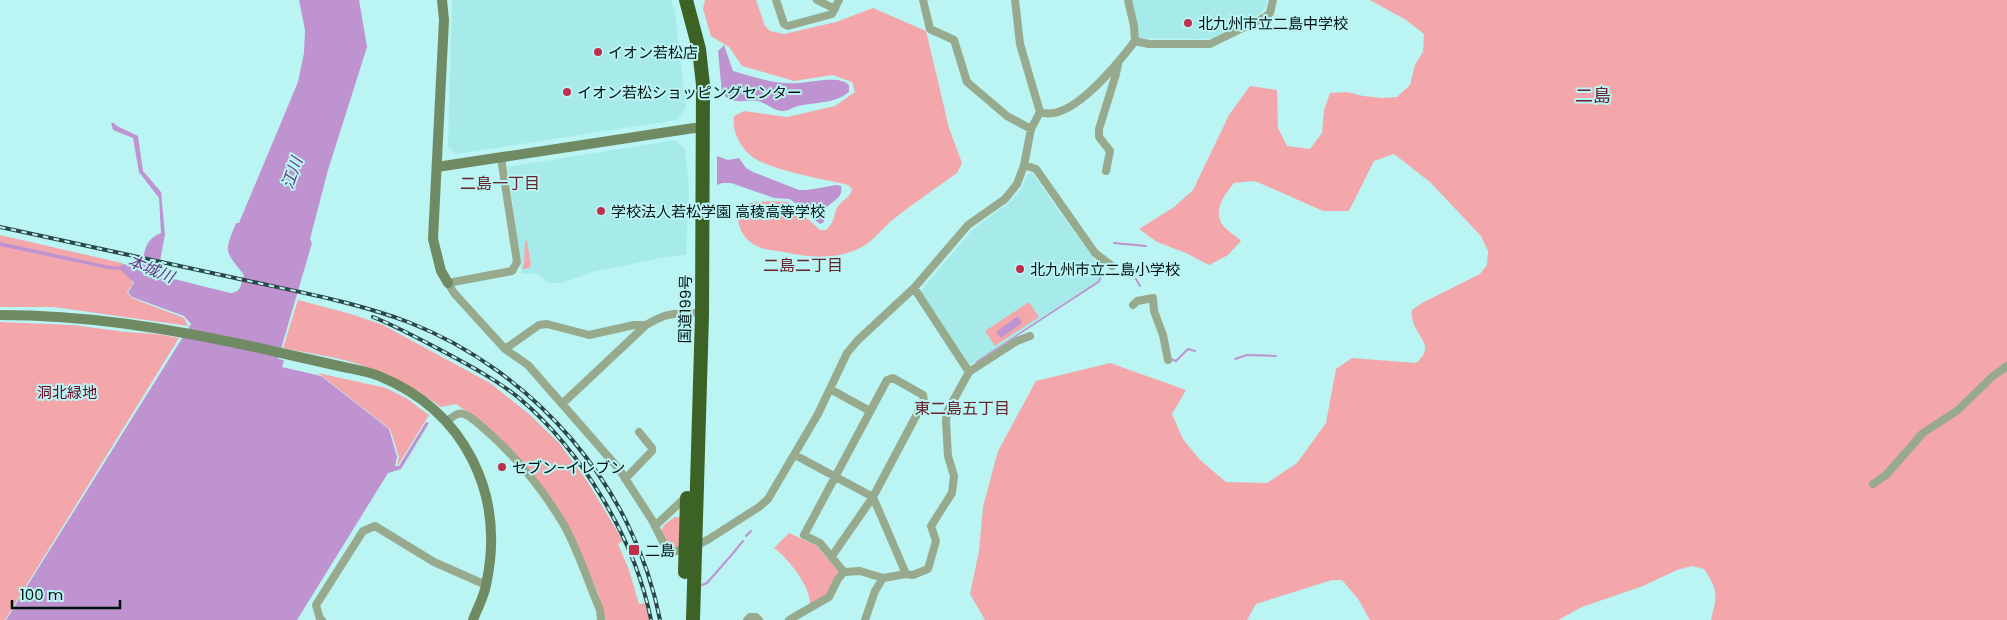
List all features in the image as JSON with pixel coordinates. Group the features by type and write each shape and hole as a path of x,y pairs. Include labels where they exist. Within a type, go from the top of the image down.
{"highway":[{"name":"国道199号","path":"679,0 690,50 699,128 702,315 691,546 684,620"},
{"name":"国道199号","path":"686,0 699,49 703,85 699,128 687,496 691,546 693,620"}],"street":[{"path":"442,0 444,20 433,238 441,271 454,294 505,349 528,366 625,479 655,526 670,554 691,546 759,507 768,499 795,455 848,354 858,340 914,288 968,225 1005,199 1017,184 1024,165 1032,129 1040,112 1020,44 1015,0"},
{"path":"776,0 784,24 788,26 832,14 839,0"},
{"path":"817,0 834,9"},
{"path":"923,0 930,29 954,40 967,82 1007,116 1032,129"},
{"path":"1040,112 1047,115 1061,111 1086,96 1118,64 1135,41 1134,26 1128,0"},
{"path":"1135,41 1149,44 1210,44 1265,17 1270,13 1273,0"},
{"path":"1106,171 1110,151 1099,137 1099,129 1118,64"},
{"path":"436,167 699,128"},
{"path":"448,283 512,271 517,262 501,158"},
{"path":"1024,165 1036,169 1095,253 1112,266"},
{"path":"914,288 969,372"},
{"path":"1134,305 1138,301 1153,298 1154,311 1163,335 1168,360"},
{"path":"562,404 646,325 661,316 693,314"},
{"path":"0,315 48,315 93,318 174,330 378,376 412,394 447,421 471,456 486,494 490,531 486,585 473,620"},
{"path":"505,349 539,325 547,324 589,335 634,325 646,325"},
{"path":"788,620 829,597 838,578 844,572 860,571 883,578 906,574 913,575 928,569 936,541 931,526 933,520 952,493 954,476 948,456 947,412 969,372 1011,344 1030,336"},
{"path":"1873,484 1886,475 1923,432 1958,410 1993,376 2007,366"},
{"path":"832,556 873,497 924,401 923,395 893,378 887,380 804,535 820,543 844,572"},
{"path":"830,389 870,411"},
{"path":"447,421 456,414 464,414 472,418 497,440 539,489 563,525 574,546 600,610 601,620"},
{"path":"625,479 652,451 652,448 639,432"},
{"path":"795,455 873,497 906,574"},
{"path":"655,526 687,496"},
{"path":"322,620 316,605 363,531 374,526 434,562 486,585"},
{"path":"865,620 875,591 883,578"},
{"path":"747,620 750,617 756,617 759,620"}],"shaded area":[{"name":"イオン若松ショッピングセンター","path":"452,0 671,0 675,12 686,108 676,120 456,154 448,147"},
{"name":"北九州市立二島中学校","path":"1130,0 1267,0 1266,7 1261,13 1212,38 1201,39 1139,38"},
{"name":"学校法人若松学園 高稜高等学校","path":"675,140 685,149 688,177 686,255 664,257 593,272 562,283 549,283 535,273 522,274 508,167"},
{"name":"北九州市立二島小学校","path":"1032,173 1101,269 1098,281 969,366 920,292 972,230 1010,202 1022,188 1027,175"}],"green space":[{"path":"705,0 756,0 765,26 770,31 784,34 836,22 873,8 926,31 949,128 962,163 957,173 895,218 865,245 850,252 820,257 765,249 753,244 740,229 738,216 744,206 760,202 789,202 820,230 826,230 832,223 837,208 849,196 852,189 848,185 782,170 758,160 750,155 740,142 735,132 734,116 744,111 787,117 835,106 855,92 852,82 833,75 794,81 742,66 729,47 711,36 703,9"},
{"path":"1370,0 2007,0 2007,620 1711,620 1715,599 1712,583 1704,569 1692,566 1677,570 1643,586 1582,607 1558,620 1370,620 1358,599 1342,580 1332,580 1256,604 1247,620 985,620 970,594 979,551 983,507 998,451 1036,381 1110,363 1186,390 1172,414 1183,439 1200,460 1226,482 1267,483 1297,463 1326,423 1336,369 1352,358 1416,363 1423,356 1425,350 1412,319 1412,310 1422,303 1480,274 1487,265 1488,251 1481,236 1430,182 1394,154 1374,161 1349,211 1323,211 1255,181 1234,183 1221,202 1219,213 1222,224 1241,241 1228,255 1209,265 1186,253 1157,242 1139,229 1174,207 1193,190 1229,115 1250,86 1277,90 1278,128 1287,146 1310,149 1322,133 1324,110 1330,93 1347,92 1382,98 1397,97 1410,85 1415,65 1423,52 1424,34 1406,20"},
{"path":"0,235 122,263 133,284 127,292 132,298 184,318 188,326 54,307 0,307"},
{"path":"525,241 527,241 531,265 529,268 522,269 524,264"},
{"path":"298,300 351,314 383,325 490,383 529,414 559,443 587,481 623,541 618,544 629,570 639,604 645,603 649,620 605,620 598,593 569,527 478,419 456,404 441,407 408,386 373,369 340,359 283,348"},
{"path":"1029,302 1039,317 995,346 985,331"},
{"name":"洞北緑地","path":"0,322 73,325 179,338 5,620 0,620"},
{"path":"318,373 386,388 406,398 429,415 398,465 399,457 390,429"},
{"path":"675,517 680,517 679,547 669,546 661,532 664,525"},
{"path":"789,533 817,546 839,572 830,592 810,605 807,590 798,574 774,548"}],"water":[{"path":"299,0 359,0 367,47 328,170 310,239 312,243 278,359 284,360 282,367 321,376 389,429 397,457 395,466 399,466 426,422 429,423 401,469 388,473 297,620 6,620 191,324 184,316 132,297 128,292 134,283 121,270 108,269 0,246 0,242 110,266 118,267 124,264 138,269 142,267 148,242 161,233 159,198 139,172 133,138 113,130 111,123 114,123 138,136 143,171 161,192 165,234 158,272 162,276 230,293 238,290 244,275 228,251 229,241 236,223 239,223 298,82 304,53 305,30"},
{"path":"724,45 733,71 782,83 839,80 849,85 849,92 831,101 798,106 783,111 758,101 734,101 722,93 718,51"},
{"path":"717,156 728,160 739,158 746,168 753,172 799,190 837,185 841,186 841,194 826,208 824,222 820,224 790,199 774,198 731,183 717,185"},
{"path":"1101,274 1100,282 975,362 1098,281"},
{"path":"1018,316 1022,323 1001,338 996,332"}],"waterway":[{"path":"1114,243 1146,246"},
{"path":"1136,279 1140,286"},
{"path":"1171,359 1176,361 1188,349 1195,351"},
{"path":"1235,359 1247,355 1276,356"},
{"path":"746,536 751,531"},
{"path":"729,558 743,541"},
{"path":"702,585 707,583 728,559"}],"railway":[{"path":"0,227 344,302 408,322 454,343 497,370 536,402 572,439 602,480 627,524 647,571 660,620"},
{"path":"373,317 488,376 509,390 542,419 564,444 603,498 619,528 632,559 643,589 651,620"}],"place":[{"name":"北九州市立二島中学校","path":"1188,23"},
{"name":"イオン若松店","path":"598,52"},
{"name":"イオン若松ショッピングセンター","path":"567,92"},
{"name":"学校法人若松学園 高稜高等学校","path":"601,211"},
{"name":"北九州市立二島小学校","path":"1020,269"},
{"name":"セブン-イレブン","path":"502,467"},
{"name":"二島","path":"634,550"}],"district":[{"name":"二島","path":"1593,95"},
{"name":"二島一丁目","path":"500,183"},
{"name":"二島二丁目","path":"803,265"},
{"name":"東二島五丁目","path":"962,408"}],"water label":[{"name":"江川","path":"292,173"},
{"name":"本城川","path":"151,269"}]}
